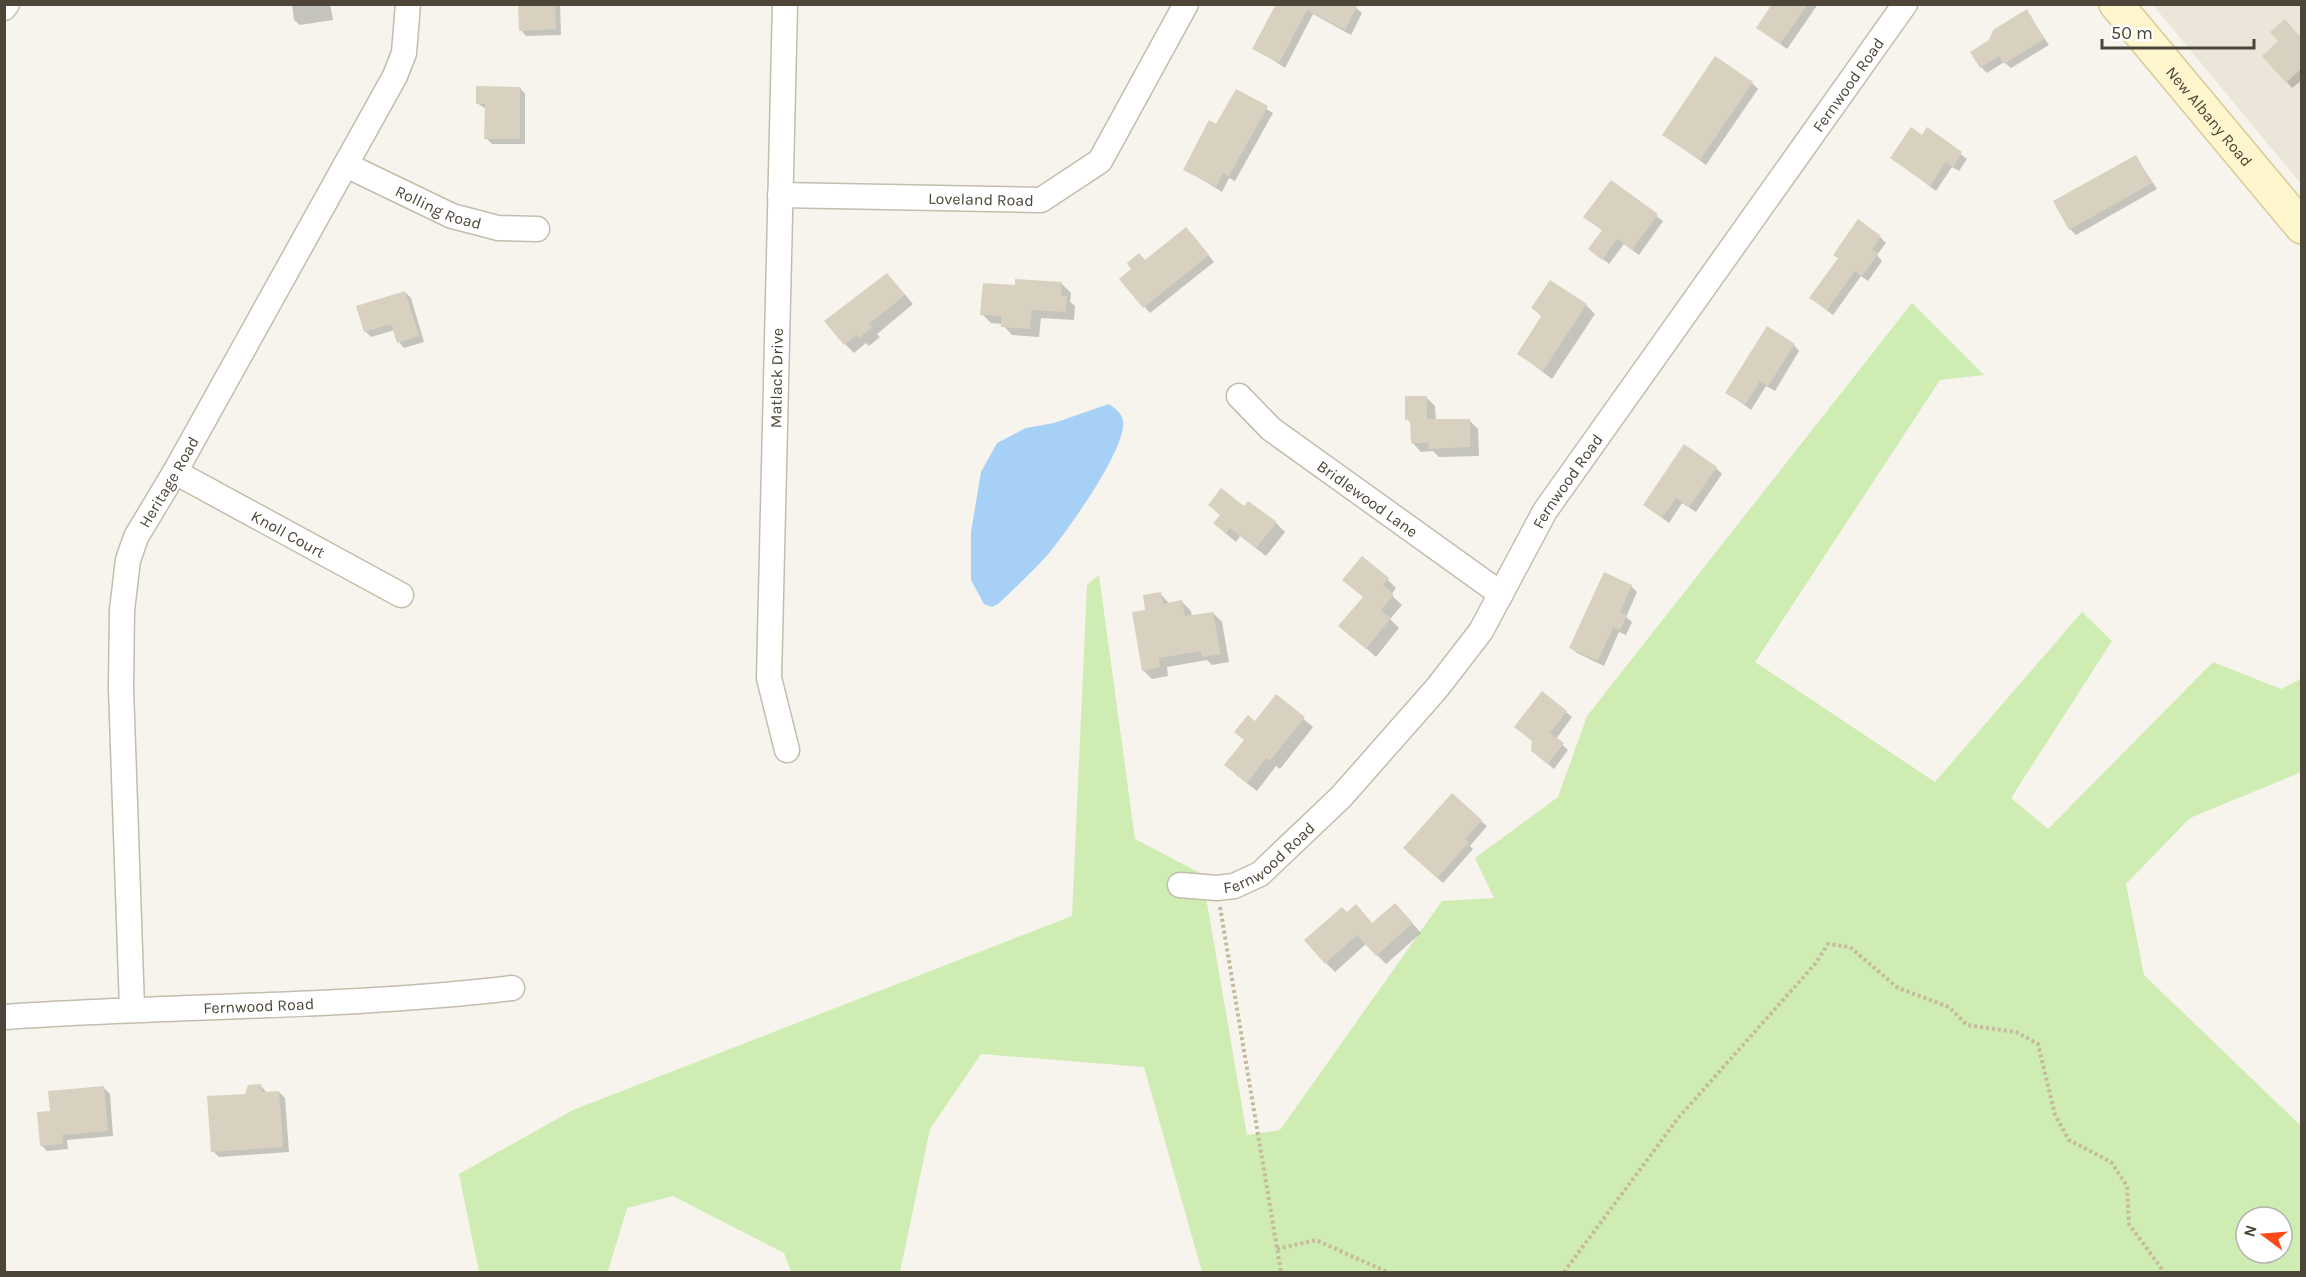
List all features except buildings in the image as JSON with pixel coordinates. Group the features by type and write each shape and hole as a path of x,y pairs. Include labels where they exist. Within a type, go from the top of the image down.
{"main road":[{"name":"New Albany Road","path":"2116,4 2301,227"}],"street":[{"name":"Heritage Road","path":"132,1008 122,688 122,609 128,560 136,537 175,472 395,76 404,53 408,4"},
{"name":"Matlack Drive","path":"785,4 769,678 787,750"},
{"name":"Loveland Road","path":"780,195 1041,200 1100,161 1186,4"},
{"name":"Fernwood Road","path":"1180,885 1217,888 1234,886 1260,874 1341,797 1437,688 1481,631 1545,511 1905,4"},
{"name":"Rolling Road","path":"346,165 452,216 498,228 537,228"},
{"name":"Bridlewood Lane","path":"1239,396 1271,429 1501,594"},
{"name":"Knoll Court","path":"175,472 401,595"},
{"name":"Fernwood Road","path":"4,1017 132,1008 422,998 512,988"}],"path":[{"path":"1217,888 1281,1272"},
{"path":"1564,1272 1679,1117 1815,964 1828,945 1850,947 1898,988 1949,1007 1967,1025 2016,1032 2038,1044 2055,1114 2069,1140 2111,1162 2127,1186 2129,1224 2164,1272"},
{"path":"1277,1249 1316,1240 1387,1272"}],"shaded area":[{"path":"2153,5 2301,5 2301,184"}],"green space":[{"path":"1912,303 1984,375 1940,380 1755,662 1935,782 2082,612 2112,641 2011,798 2048,829 2213,662 2281,689 2301,679 2301,772 2190,818 2126,884 2144,975 2301,1126 2301,1272 1202,1272 1144,1067 981,1054 930,1129 900,1272 791,1272 784,1253 673,1196 627,1208 608,1271 479,1272 459,1174 573,1110 1072,916 1087,585 1099,575 1135,839 1202,874 1247,1135 1280,1130 1442,901 1494,898 1475,858 1558,797 1587,716"}],"water":[{"path":"1109,404 1121,415 1123,429 1108,465 1083,507 1038,565 998,604 992,607 984,604 971,580 971,532 981,472 997,443 1026,428 1054,423"}]}
